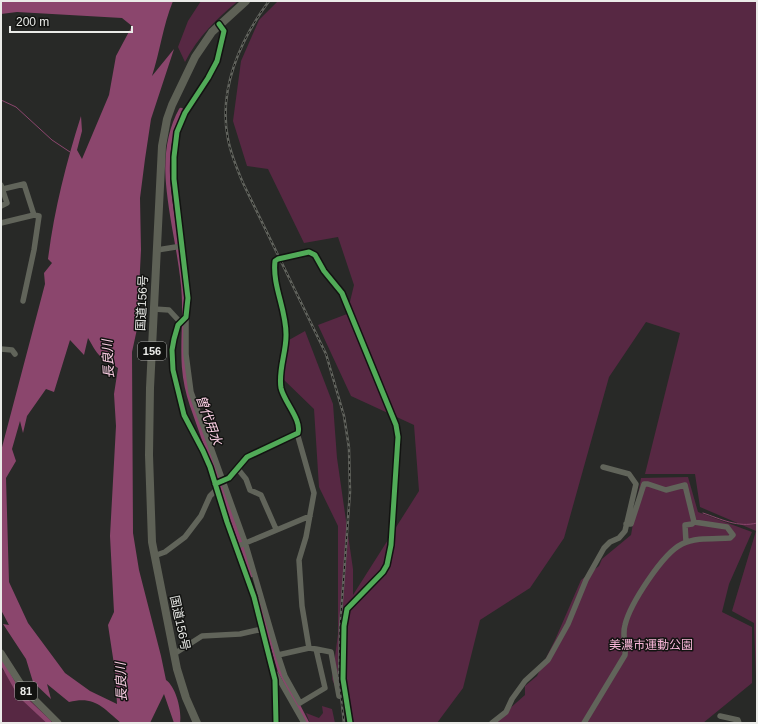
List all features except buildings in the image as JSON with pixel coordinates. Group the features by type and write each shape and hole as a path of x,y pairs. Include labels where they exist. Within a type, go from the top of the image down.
{"highway":[{"name":"国道156号","path":"197,723 181,683 154,556 149,456 150,388 162,146 167,119 195,57 204,42 219,24 246,1"}],"main road":[{"name":"81","path":"1,653 24,689 58,723"}],"street":[{"path":"219,24 224,31 217,61 185,113 177,132 174,157 174,179 179,247 187,278 183,320 188,378 207,449 258,596 270,643 276,691 276,723"},
{"path":"1,206 7,203 2,187 24,184 34,215"},
{"path":"1,223 34,215 39,216 34,250 23,302"},
{"path":"157,250 179,247"},
{"path":"309,648 302,606 299,560 306,537 314,497 313,488 297,433 298,424 281,387 286,336 280,297 274,272 275,261 278,259 309,252 315,255 324,271 342,293 396,425 398,437 391,545 387,565 347,609 344,626 343,678 350,723"},
{"path":"154,309 169,310 183,320"},
{"path":"183,320 177,331 172,350 174,382 184,415 207,449"},
{"path":"1,350 12,350 15,354"},
{"path":"154,556 165,552 185,537 201,516 210,496 219,484 247,457 297,433"},
{"path":"492,723 506,712 512,699 525,681 548,660 568,624 586,580 604,548 623,534 636,484 629,474 603,467"},
{"path":"237,468 246,479 250,490 261,495 276,529"},
{"path":"219,484 258,596 262,629 278,655 286,676 300,703 324,688 316,649"},
{"path":"626,524 631,524 644,484 666,490 685,485 694,522"},
{"path":"241,544 310,516"},
{"path":"584,723 625,655 624,626 639,594 666,557 680,544 697,539 730,538 733,534 727,527 694,522 692,524 685,525 686,542"},
{"path":"174,654 202,636 240,634 262,629"},
{"path":"278,655 309,648 331,652 338,696 343,697 347,705"},
{"path":"273,670 304,723"},
{"path":"720,716 738,720 739,723"}],"green space":[{"path":"201,1 238,1 208,28 185,62 178,47 188,21"},
{"path":"278,1 757,1 757,704 754,623 732,611 756,531 700,507 695,474 645,474 680,333 646,322 609,377 564,538 530,588 480,620 463,688 437,723 350,723 332,679 338,634 338,526 319,487 314,409 283,379 289,340 305,331 333,404 337,458 353,569 353,595 419,491 414,425 351,396 318,325 347,314 354,285 338,237 304,243 268,169 247,166 233,121 241,61 259,20"},
{"name":"美濃市運動公園","path":"688,477 698,512 752,532 729,584 722,612 752,627 752,683 703,723 493,723 525,695 525,686 537,676 555,640 581,580 599,566 602,559 631,535 641,478"},
{"path":"1,668 53,723 1,723"},
{"path":"322,706 332,709 335,723 310,723 306,713 319,718 323,713"}],"water":[{"name":"長良川","path":"1,1 173,1 152,76 174,49 151,119 140,198 141,250 137,329 132,352 133,533 139,570 166,680 173,688 178,700 180,723 174,723 164,694 150,723 121,723 98,704 85,700 69,702 47,684 51,699 33,682 26,659 3,624 9,625 1,610 1,451 45,284 44,273 52,263 48,259 61,187 81,116 82,131 77,150 82,159 109,95 116,56 132,26 122,18 17,12 1,14","holes":["88,338 97,353 118,368 114,394 116,426 110,536 114,612 108,625 115,671 117,704 90,691 65,673 28,623 9,582 6,478 16,461 12,449 20,421 23,433 27,416 46,389 54,392 70,340 84,355"]}],"waterway":[{"path":"1,100 16,107 52,140 70,152"},
{"name":"曽代用水","path":"181,110 172,132 168,154 168,178 170,202 182,273 184,296 185,376 192,405 252,575"},
{"path":"703,513 736,524 757,523"},
{"name":"曽代用水","path":"259,600 280,671 307,723"},
{"path":"1,661 20,695 49,722"}],"railway":[{"path":"269,1 249,32 234,66 226,102 226,121 229,145 236,167 326,354 344,416 349,448 350,492 340,628 339,677 344,723"}],"cycle path":[{"path":"219,24 224,31 217,61 208,78 185,113 177,132 174,157 174,179 188,298 186,317 178,325 174,339 172,350 173,370 184,415 210,467 227,522 254,597 275,680 276,723"},
{"path":"215,484 229,478 247,457 298,433 299,428 297,422 283,393 280,382 286,342 286,327 277,289 275,261 309,252 315,255 324,271 342,293 396,425 398,437 391,545 387,565 383,572 347,609 344,626 343,679 350,723"}]}
